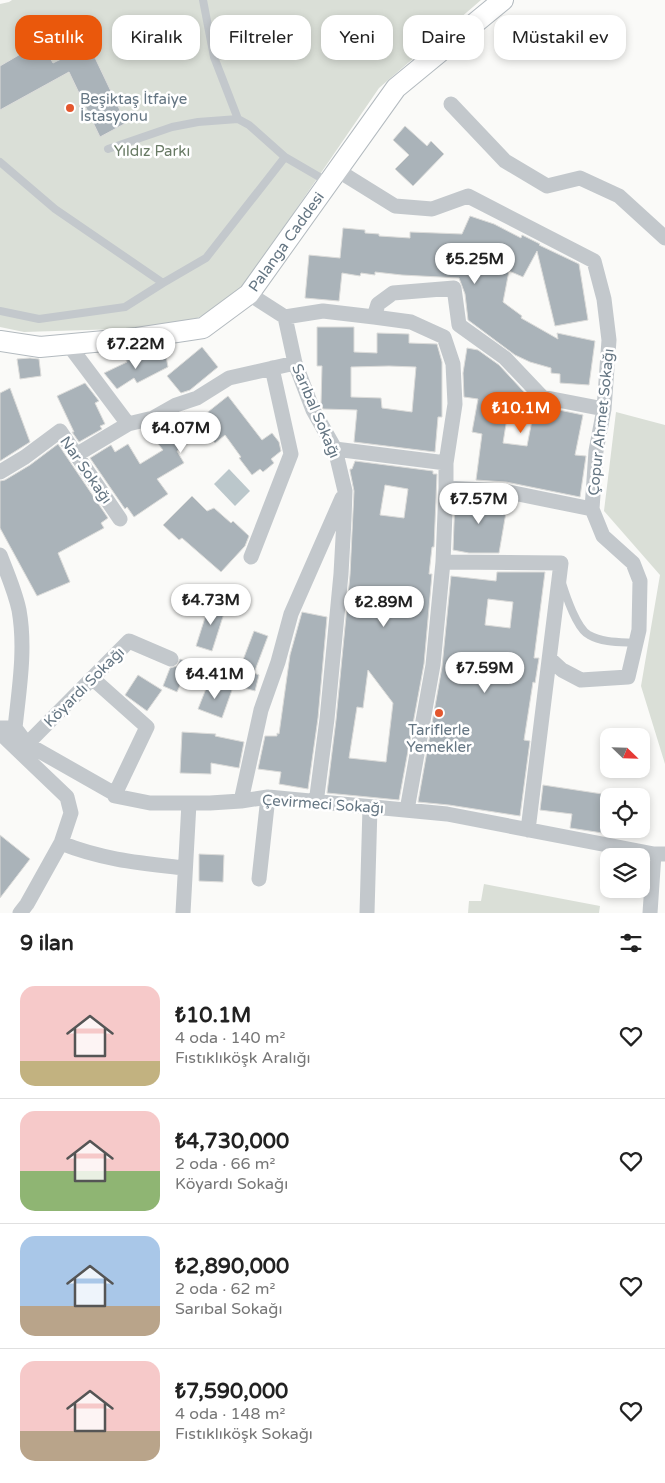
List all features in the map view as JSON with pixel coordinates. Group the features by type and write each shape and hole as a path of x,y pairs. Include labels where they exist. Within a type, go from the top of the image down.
{"main road":[{"name":"Palanga Caddesi","path":"0,341 40,346 137,338 203,328 249,294 396,88 503,0"}],"street":[{"path":"451,104 505,161 547,186 580,178 619,196 665,238"},
{"name":"Çopur Ahmet Sokağı","path":"333,176 396,206 432,209 468,196 594,261 604,299 609,340 604,409 596,452 592,509 603,536 632,563 640,581 639,630 628,677 581,680 562,670 550,659"},
{"path":"374,317 378,304 393,293 454,288 459,325 505,358 542,397 604,409"},
{"path":"249,294 285,317 323,311 411,322 444,337 453,364 455,404 446,464 443,562 432,665 407,810"},
{"name":"Sarıbal Sokağı","path":"285,317 295,363 313,410 336,449 345,491 336,632 316,803"},
{"path":"68,344 128,424"},
{"path":"76,455 128,424 153,418 176,405 197,398 229,378 295,363"},
{"path":"251,557 291,454 272,368"},
{"name":"Nar Sokağı","path":"0,472 25,457 60,431 120,519"},
{"path":"336,449 446,464"},
{"path":"446,488 504,491 592,509"},
{"path":"241,801 261,710 278,662 291,614 345,491"},
{"path":"0,556 19,609 21,644 21,676 8,728"},
{"path":"443,562 560,570 528,830"},
{"name":"Köyardı Sokağı","path":"27,744 129,641 171,659"},
{"path":"92,678 147,726 115,794"},
{"name":"Çevirmeci Sokağı","path":"8,728 27,744 115,794 115,796 150,803 241,801 268,797 448,814 659,854"},
{"path":"0,733 67,797 71,813 61,844 20,913"},
{"path":"259,879 268,797"},
{"path":"183,913 190,803"},
{"path":"367,913 370,807"},
{"path":"61,844 83,852 119,860 185,868"},
{"path":"650,913 659,854"}],"lane":[{"path":"203,0 214,57 238,120"},
{"path":"108,149 172,127 198,122 238,120 250,125 285,157 333,176"},
{"path":"0,311 39,319 124,307 206,258 285,157"},
{"path":"0,162 55,209 163,283"},
{"path":"560,570 572,613 587,635 604,641 636,643"}],"green space":[{"name":"Yıldız Parkı","path":"12,0 481,0 464,15 403,15 403,60 411,60 379,88 245,284 220,308 197,318 150,328 24,332 0,327 0,4"},
{"path":"616,412 665,425 665,764 641,686 660,575 604,511"},
{"path":"484,884 600,906 599,913 468,913 469,901 481,901"}],"shaded area":[{"path":"229,469 250,491 235,506 214,484"}],"building":[{"path":"15,57 15,60 51,60 53,63 59,60 96,60 126,123 100,137 69,72 0,110 0,66"},
{"path":"405,126 427,146 431,141 444,154 413,186 395,169 409,155 393,140"},
{"path":"470,216 494,224 521,238 522,235 579,264 588,320 555,326 537,251 523,277 509,271 503,302 522,316 521,318 558,339 557,333 595,341 589,385 560,383 560,374 551,373 551,368 515,355 468,320 465,294 459,278 375,272 375,275 361,273 360,276 342,273 339,301 305,298 309,255 340,258 343,228 365,230 365,233 379,234 379,236 410,238 410,232 462,234"},
{"path":"317,327 354,327 354,352 377,353 377,333 409,334 409,343 437,344 442,362 442,417 438,417 435,452 354,442 357,410 323,409 321,404 322,366 317,366","holes":["351,367 416,367 412,412 382,408 381,398 351,397"]},
{"path":"202,347 218,367 190,390 181,393 167,376"},
{"path":"467,348 478,350 499,365 525,393 524,402 510,399 503,443 527,446 535,405 583,415 575,455 586,456 580,497 506,482 476,480 482,434 472,432 478,399 464,397 463,373"},
{"path":"166,356 168,367 137,383 134,378 117,389 104,373 127,362 126,360"},
{"path":"17,359 39,359 41,376 20,379"},
{"path":"85,383 99,401 95,403 105,424 100,426 102,429 79,442 72,432 74,432 57,396"},
{"path":"10,388 30,442 0,461 0,393"},
{"path":"228,396 262,440 272,433 279,442 281,451 271,459 274,463 263,472 260,469 252,475 225,435 215,443 205,432 177,451 184,463 157,479 168,494 134,517 127,507 125,509 90,458 111,445 115,452 128,444 140,464 163,450 147,430 185,412 194,423"},
{"path":"58,444 108,518 101,523 104,528 58,553 70,582 37,596 0,528 0,481 30,465"},
{"path":"355,461 433,471 433,474 437,474 434,547 432,547 429,574 432,574 424,664 399,800 327,793 350,575 354,491 350,471","holes":["385,485 408,489 404,518 380,515","368,670 393,703 386,762 349,758 357,707 363,708"]},
{"path":"192,496 207,511 214,508 231,523 233,521 249,536 245,546 221,572 182,538 179,540 163,525"},
{"path":"455,498 508,501 499,553 469,553 453,550"},
{"path":"497,572 545,572 534,658 539,658 535,683 533,682 524,740 530,741 520,816 418,802 442,667 451,576 496,581","holes":["488,599 513,602 510,628 485,625"]},
{"path":"210,602 226,607 212,651 196,646"},
{"path":"302,612 327,617 318,718 308,789 279,784 281,772 258,769 265,736 277,736 277,733 279,734 290,655"},
{"path":"254,631 268,636 254,673 259,675 255,691 237,686 243,660"},
{"path":"180,659 190,663 177,692 163,686 170,668 177,666"},
{"path":"138,675 162,690 147,711 125,695"},
{"path":"209,681 232,690 222,718 198,709"},
{"path":"182,732 216,734 215,736 244,742 239,768 211,763 211,774 180,773"},
{"path":"543,785 600,794 600,833 570,828 572,814 540,810"},
{"path":"0,835 30,859 0,898"},
{"path":"199,854 224,855 223,882 199,881"}],"place":[{"name":"Beşiktaş İtfaiye İstasyonu","path":"70,108"},
{"name":"Tariflerle Yemekler","path":"439,713"}]}
